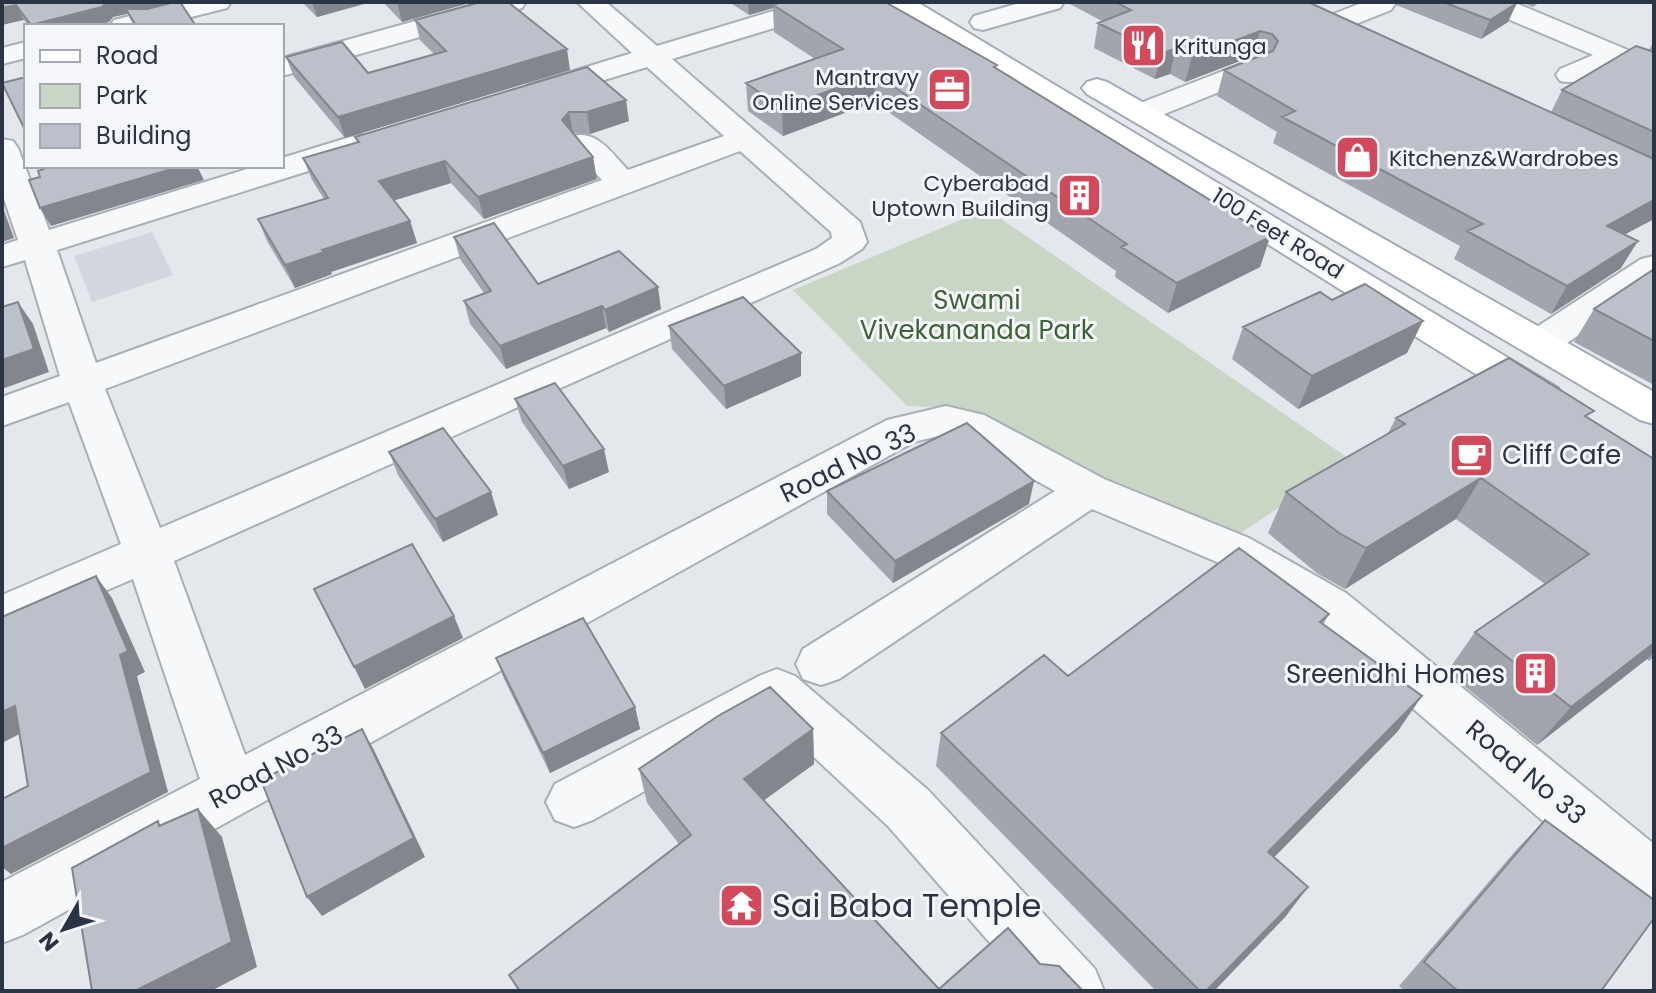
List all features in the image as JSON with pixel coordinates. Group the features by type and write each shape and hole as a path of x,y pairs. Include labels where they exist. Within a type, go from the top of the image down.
{"main road":[{"name":"100 Feet Road","path":"899,2 1331,265 1576,419"},
{"name":"100 Feet Road","path":"950,2 1654,410"},
{"path":"1331,265 1372,245"}],"street":[{"path":"127,24 162,8 218,2"},
{"path":"284,66 513,2"},
{"path":"2,616 828,256 850,242 848,229 590,2"},
{"path":"514,98 831,2"},
{"path":"983,22 1051,2"},
{"path":"1491,2 1557,18 1618,55 1654,71"},
{"path":"1355,39 1314,20 1382,4"},
{"path":"2,56 24,50"},
{"path":"1570,75 1618,55"},
{"path":"1141,113 1254,68"},
{"path":"20,251 392,135"},
{"path":"2,412 746,138"},
{"path":"24,142 2,148 20,251 82,382 148,554 231,791"},
{"path":"584,143 623,183"},
{"path":"1540,343 1654,267"},
{"name":"Road No 33","path":"2,914 902,430 966,417 1089,490 1233,550 1329,607 1654,880"},
{"path":"821,664 1089,490"},
{"path":"574,802 777,691 908,808 1073,991"}],"shaded area":[{"path":"152,232 173,275 92,302 74,256"}],"green space":[{"name":"Swami Vivekananda Park","path":"987,209 1351,460 1236,536 1105,478 1024,435 963,408 907,406 793,290"}],"building":[{"path":"2,2 106,2 102,7 35,24 30,24 16,5 2,8"},
{"path":"180,2 195,24 135,24 126,9 147,9"},
{"path":"481,2 508,2 567,49 338,117 286,57 342,42 368,73 446,51 415,20"},
{"path":"782,2 885,2 997,65 994,67 1270,237 1177,283 1121,247 1127,244 875,74 782,108 746,83 843,49 773,5"},
{"path":"1116,2 1308,2 1654,159 1654,200 1607,226 1638,241 1567,286 1467,231 1483,224 1282,117 1295,111 1224,70 1273,51 1278,41 1272,34 1260,31 1192,57 1176,48 1161,54 1098,23 1131,10"},
{"path":"1443,2 1513,2 1517,3 1490,20"},
{"path":"1636,46 1654,52 1654,132 1562,90"},
{"path":"587,67 626,100 587,112 569,112 562,120 593,157 478,197 445,161 379,181 410,221 285,265 258,219 328,198 303,158 359,142 355,137"},
{"path":"24,78 24,128 2,83"},
{"path":"175,168 40,208 29,180 40,177 38,171"},
{"path":"494,223 538,284 619,251 658,287 605,310 602,306 500,346 464,301 491,291 454,237"},
{"path":"1654,269 1654,341 1594,309"},
{"path":"1365,284 1423,321 1312,376 1243,327 1320,292 1332,300"},
{"path":"743,297 801,353 724,386 669,326"},
{"path":"18,302 34,349 2,360 2,307"},
{"path":"1509,358 1594,411 1585,416 1654,459 1654,643 1571,707 1475,632 1589,554 1481,478 1366,548 1339,533 1286,492 1405,424 1396,418"},
{"path":"555,383 604,449 563,466 515,399"},
{"path":"967,423 1034,481 895,561 827,491"},
{"path":"443,428 491,492 435,519 389,452"},
{"path":"412,544 454,616 354,667 314,589"},
{"path":"1239,548 1329,614 1320,622 1422,696 1268,852 1308,887 1206,991 1200,991 941,733 1044,655 1068,676"},
{"path":"96,576 128,651 120,655 151,772 2,848 2,799 28,786 15,706 2,712 2,617"},
{"path":"583,618 635,707 543,753 496,658"},
{"path":"770,687 813,729 744,779 939,989 1008,928 1040,964 1059,966 1083,991 520,991 509,975 691,835 639,769 718,716"},
{"path":"362,729 414,838 307,897 261,780"},
{"path":"198,809 232,942 135,991 92,991 72,868 158,821 159,826"},
{"path":"1545,820 1654,900 1654,918 1601,991 1458,991 1424,962"}],"place":[{"name":"Kritunga","path":"1143,46"},
{"name":"Mantravy Online Services","path":"950,90"},
{"name":"Kitchenz&Wardrobes","path":"1358,158"},
{"name":"Cyberabad Uptown Building","path":"1080,196"},
{"name":"Cliff Cafe","path":"1471,455"},
{"name":"Sreenidhi Homes","path":"1536,674"},
{"name":"Sai Baba Temple","path":"741,906"}]}
